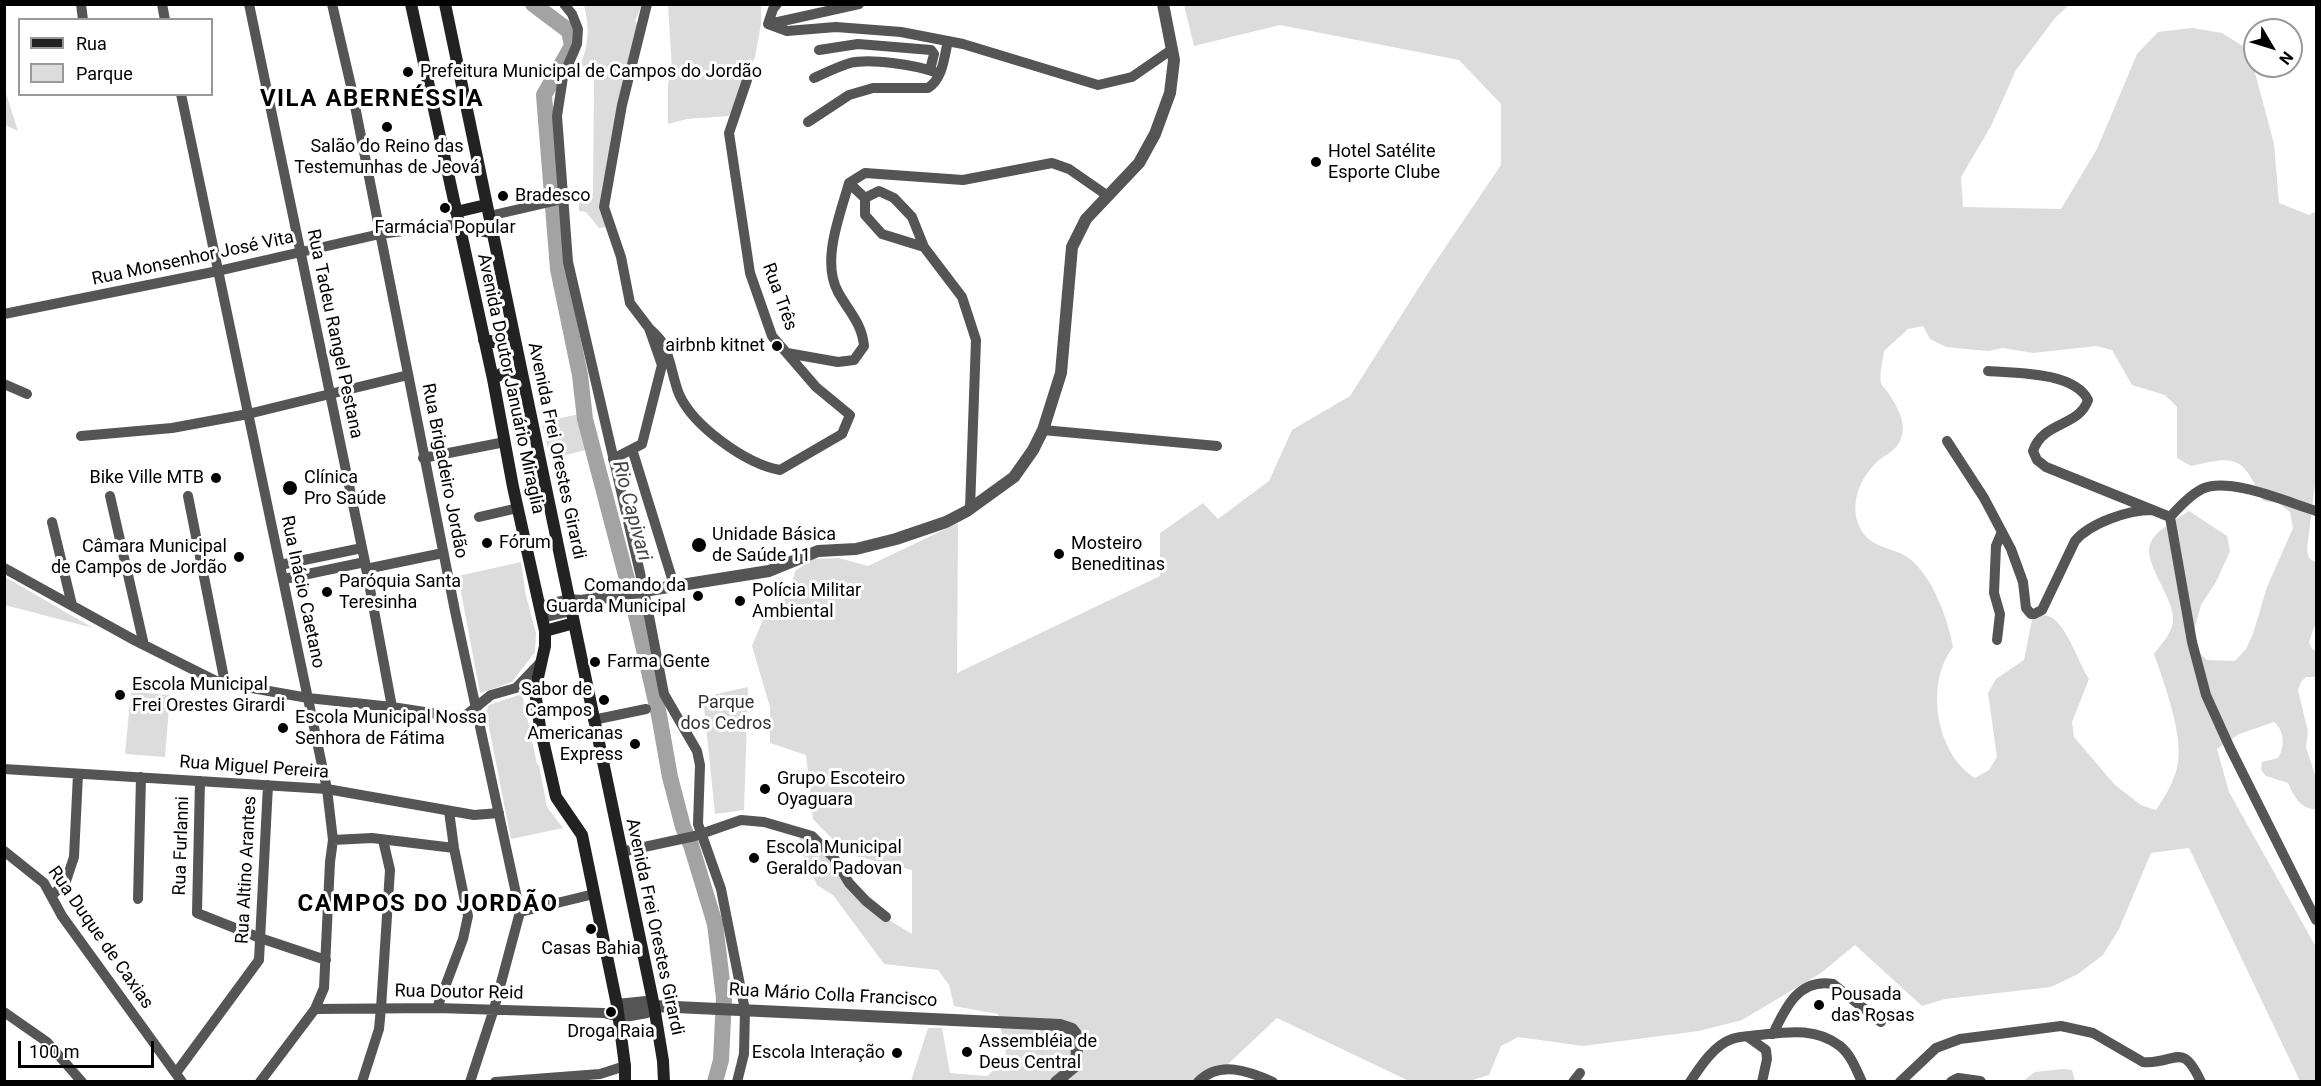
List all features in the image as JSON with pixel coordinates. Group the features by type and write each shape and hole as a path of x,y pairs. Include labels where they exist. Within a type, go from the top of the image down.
{"main road":[{"name":"Avenida Doutor Januário Miraglia","path":"411,4 493,379 545,631 543,661 535,691 540,727 556,797 582,835 618,1011 625,1082"},
{"name":"Avenida Frei Orestes Girardi","path":"445,4 491,232 574,609 593,720 654,1006 664,1082"},
{"path":"456,212 487,211"},
{"path":"458,226 491,232"},
{"path":"484,340 500,343 513,333"},
{"path":"493,379 506,371 522,374"},
{"path":"545,631 574,609"}],"street":[{"name":"Rua Tadeu Rangel Pestana","path":"249,4 362,548 392,707"},
{"name":"Rua Brigadeiro Jordão","path":"332,4 380,234 423,458 520,912 494,1009 470,1082"},
{"path":"564,4 572,14 578,29 578,44 563,77 557,116 568,262 614,459 640,591 664,694 697,751 700,765 698,835 721,889 745,1010 744,1054 737,1082"},
{"path":"647,4 622,105 604,207 621,257 630,303 663,344 680,395 693,416 739,455 766,468 780,470 842,434 850,415 816,387 787,353"},
{"path":"768,24 777,4"},
{"path":"768,24 859,4"},
{"path":"541,612 574,609 621,594 769,571 818,551 872,546 946,522 970,509 1014,477 1033,450 1043,430 1061,373 1072,247 1086,219 1139,163 1155,134 1170,93 1174,60 1163,4"},
{"path":"768,24 788,31 836,27 901,32 948,41 1098,85 1132,77 1171,50"},
{"path":"935,72 948,41"},
{"path":"808,122 849,95 873,88 928,88 935,84 934,54 931,50 858,44 819,50"},
{"path":"814,78 860,61 935,72"},
{"name":"Rua Três","path":"747,80 729,134 750,273 772,336 787,353 838,362 854,360 864,346 863,331 836,290 830,255 849,183"},
{"name":"Rua Inácio Caetano","path":"181,96 327,789 333,840 324,988 315,1009 260,1082"},
{"path":"866,198 849,183 865,173 963,180 1052,163 1069,169 1108,196"},
{"path":"866,198 879,191 894,198 912,217 924,247 962,297 976,340 970,509"},
{"path":"866,198 865,215 882,234 924,247"},
{"path":"487,211 538,205 562,199"},
{"name":"Rua Monsenhor José Vita","path":"4,314 301,254 380,234 449,225 458,226"},
{"path":"614,459 642,444 662,364 649,328"},
{"path":"1988,371 2057,379 2084,391 2088,400 2078,416 2048,430 2036,441 2033,451 2037,460 2046,467 2170,517"},
{"path":"81,436 172,429 248,414 408,375"},
{"path":"4,384 27,394"},
{"path":"1043,430 1216,446"},
{"path":"1947,441 1984,498 2001,534 2007,540 2023,582 2026,608 2034,615 2042,610 2075,541 2083,531 2103,522 2143,510 2154,510"},
{"path":"423,458 505,442"},
{"path":"632,449 674,585"},
{"path":"2316,511 2242,488 2220,485 2203,488 2179,506 2170,517 2192,642 2206,695 2230,748 2312,896 2316,920"},
{"path":"110,496 144,645"},
{"path":"188,496 225,683"},
{"path":"479,517 518,508"},
{"path":"52,522 72,605"},
{"path":"1997,640 2000,614 1994,593 1996,546 2001,534"},
{"path":"280,565 362,548"},
{"path":"284,579 443,553"},
{"path":"4,568 144,645 218,682 308,698 457,717 465,716 491,695 516,688 543,661"},
{"path":"593,720 645,709"},
{"name":"Rua Miguel Pereira","path":"4,769 327,789 474,815 499,813"},
{"path":"52,895 65,884 74,857 78,774"},
{"path":"138,899 141,777"},
{"name":"Rua Furlanni","path":"200,781 197,913 260,938"},
{"name":"Rua Altino Arantes","path":"179,1077 259,960 268,785"},
{"path":"437,1008 463,939 468,916 453,848 449,810"},
{"path":"621,852 698,835 741,820 764,822 812,837 834,858 849,883 860,895 886,917"},
{"path":"333,840 382,840 453,848"},
{"path":"362,1082 379,1029 381,1008 390,870 382,840"},
{"name":"Rua Duque de Caxias","path":"5,852 44,883 62,916 179,1077"},
{"path":"520,912 594,894"},
{"path":"260,938 326,960"},
{"path":"1773,1034 1793,997 1823,982 1833,984 1881,1022"},
{"name":"Rua Mário Colla Francisco","path":"618,1011 646,1002 654,1006 1060,1025 1072,1029 1076,1034 1077,1060 1074,1066 1056,1082"},
{"name":"Rua Doutor Reid","path":"315,1009 437,1008 604,1013 618,1011"},
{"path":"4,1012 47,1042 82,1082"},
{"path":"1900,1082 1936,1048 1960,1039 2061,1026 2093,1033 2143,1062 2176,1056 2183,1057 2193,1065 2201,1082"},
{"path":"1690,1082 1708,1057 1731,1039 1791,1031 1812,1033 1828,1038 1842,1048 1851,1059 1862,1082"},
{"path":"1748,1037 1766,1050 1767,1059 1762,1082"},
{"path":"495,1082 600,1074 625,1065"},
{"path":"1198,1082 1215,1070 1226,1068 1273,1082"},
{"path":"1952,1082 1958,1079 1980,1082"}],"green space":[{"path":"584,5 642,5 635,21 640,26 604,186 610,227 599,228 586,212 579,211 579,197 593,193 594,81 589,67 579,66 583,59 588,36"},
{"path":"668,5 761,5 761,24 755,57 733,110 728,116 687,119 668,124 668,84 672,69"},
{"path":"1184,5 2069,5 2055,18 2016,70 1991,126 1961,177 1963,207 2061,209 2097,149 2137,54 2158,32 2192,28 2222,33 2243,46 2243,78 2256,78 2274,144 2279,203 2309,215 2316,211 2316,475 2307,550 2309,558 2316,563 2316,622 2309,642 2312,649 2316,651 2316,677 2306,677 2298,690 2308,732 2306,747 2316,778 2316,810 2305,807 2298,801 2288,783 2266,776 2261,770 2262,762 2278,758 2282,749 2282,734 2274,722 2239,734 2217,749 2229,792 2316,947 2316,1081 2300,1081 2189,848 2151,853 2119,929 2103,955 2078,974 2051,987 1945,999 1922,1006 1855,945 1821,973 1742,1020 1699,1031 1583,1046 1518,1037 1501,1046 1489,1075 1469,1081 1409,1081 1277,1018 1210,1081 911,1081 928,1028 942,1028 950,1073 987,1076 1007,1059 998,1014 954,1006 949,985 938,970 884,964 833,895 817,885 798,844 800,837 811,839 869,908 912,934 912,870 847,854 813,819 806,755 770,743 770,707 752,646 766,612 784,600 792,585 795,571 813,559 839,558 868,566 958,523 957,673 1160,576 1160,533 1203,503 1218,519 1269,481 1292,430 1350,396 1430,270 1501,165 1501,104 1459,60 1280,25 1194,46","holes":["1923,326 1930,339 1946,347 1988,351 2003,348 2033,353 2097,346 2112,350 2132,385 2165,395 2177,407 2177,458 2191,466 2219,460 2237,463 2250,476 2263,501 2278,503 2290,512 2293,528 2267,587 2253,634 2246,649 2235,661 2207,660 2196,650 2193,635 2201,605 2217,580 2230,551 2227,536 2189,511 2160,531 2152,540 2149,548 2150,557 2169,602 2173,619 2169,633 2154,654 2176,726 2179,756 2173,779 2156,810 2141,805 2115,785 2074,737 2072,722 2089,679 2066,634 2060,625 2048,616 2033,615 2024,660 1996,679 1988,693 1997,757 1989,770 1975,778 1961,767 1943,735 1937,698 1939,679 1944,662 1953,647 1942,609 1921,570 1902,554 1868,539 1860,528 1855,510 1858,493 1865,476 1877,462 1895,448 1902,435 1899,411 1881,383 1884,351 1908,329"]},
{"path":"5,90 18,131 5,125"},
{"path":"579,414 586,450 550,459 542,422"},
{"path":"521,562 526,596 536,633 535,652 512,682 480,693 458,576"},
{"path":"5,577 93,628 5,605"},
{"name":"Parque dos Cedros","path":"748,687 744,810 715,814 703,697"},
{"path":"131,692 170,695 165,757 125,754"},
{"path":"522,694 547,807 563,828 511,839 486,712 489,705"},
{"path":"2072,1070 2075,1081 2023,1081 2035,1072"}],"waterway":[{"name":"Rio Capivari","path":"533,4 569,31 572,46 544,95 558,269 580,375 585,419 633,602 659,715 670,777 683,827 691,845 715,924 724,998 721,1060 715,1082"}],"place":[{"name":"Prefeitura Municipal de Campos do Jordão","path":"408,72"},
{"name":"Salão do Reino das Testemunhas de Jeová","path":"387,127"},
{"name":"Hotel Satélite Esporte Clube","path":"1316,162"},
{"name":"Bradesco","path":"503,196"},
{"name":"Farmácia Popular","path":"445,208"},
{"name":"airbnb kitnet","path":"777,346"},
{"name":"Bike Ville MTB","path":"216,478"},
{"name":"Clínica Pro Saúde","path":"290,488"},
{"name":"Fórum","path":"487,543"},
{"name":"Unidade Básica de Saúde 11","path":"699,545"},
{"name":"Mosteiro Beneditinas","path":"1059,554"},
{"name":"Câmara Municipal de Campos de Jordão","path":"239,557"},
{"name":"Paróquia Santa Teresinha","path":"327,592"},
{"name":"Comando da Guarda Municipal","path":"698,596"},
{"name":"Polícia Militar Ambiental","path":"740,601"},
{"name":"Farma Gente","path":"595,662"},
{"name":"Escola Municipal Frei Orestes Girardi","path":"120,695"},
{"name":"Sabor de Campos","path":"604,700"},
{"name":"Escola Municipal Nossa Senhora de Fátima","path":"283,728"},
{"name":"Americanas Express","path":"635,744"},
{"name":"Grupo Escoteiro Oyaguara","path":"765,789"},
{"name":"Escola Municipal Geraldo Padovan","path":"754,858"},
{"name":"Casas Bahia","path":"591,929"},
{"name":"Pousada das Rosas","path":"1819,1005"},
{"name":"Droga Raia","path":"611,1012"},
{"name":"Assembléia de Deus Central","path":"967,1052"},
{"name":"Escola Interação","path":"897,1053"}],"district":[{"name":"VILA ABERNÉSSIA","path":"372,100"},
{"name":"CAMPOS DO JORDÃO","path":"428,905"}]}
